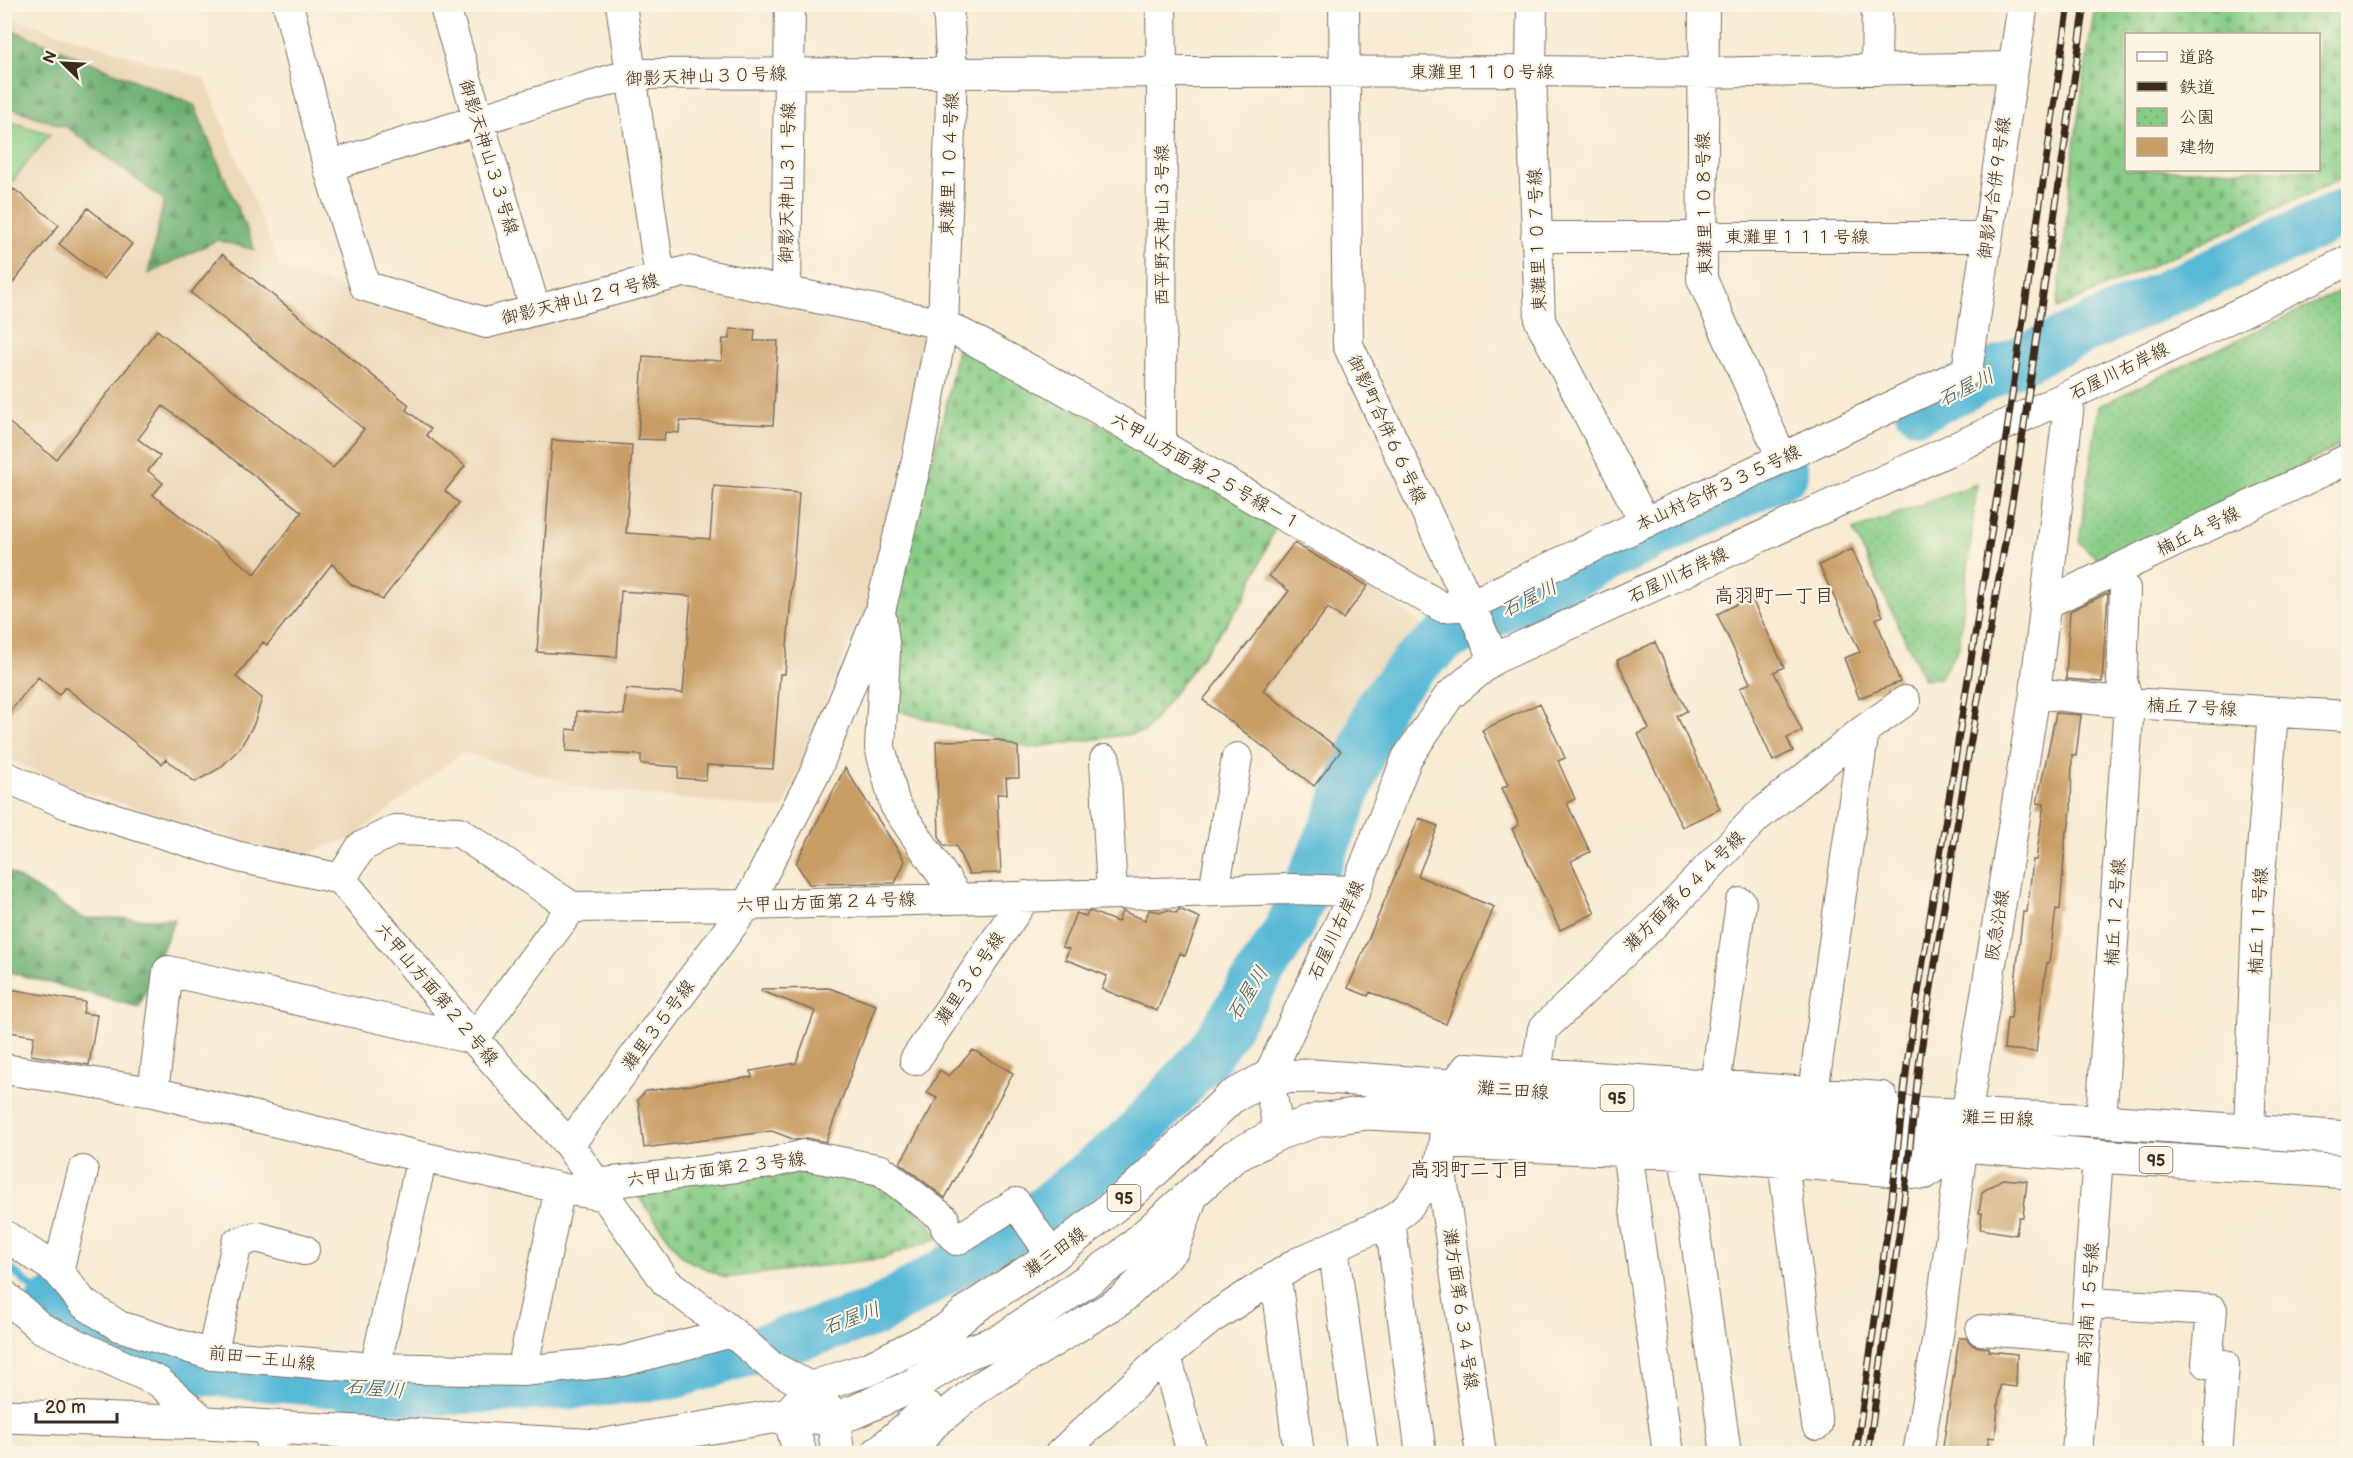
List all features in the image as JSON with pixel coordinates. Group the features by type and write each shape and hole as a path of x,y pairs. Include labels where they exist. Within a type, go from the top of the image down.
{"main road":[{"name":"灘三田線","path":"789,1414 812,1388 871,1368 945,1331 971,1309 1051,1254 1136,1188 1230,1098 1268,1077 1313,1076 1454,1085 1966,1122 2098,1156 2349,1172"},
{"name":"灘三田線","path":"4,1416 206,1423 271,1440 595,1451 789,1414 833,1419 910,1387 967,1353 1002,1340 1107,1267 1233,1157 1279,1132 1318,1120 1367,1113 1443,1142 1966,1122 2101,1121 2349,1138"},
{"path":"812,1388 833,1419 838,1454"},
{"path":"789,1414 800,1454"}],"street":[{"name":"御影天神山２９号線","path":"288,4 328,166 365,286 486,323 687,271 943,324"},
{"name":"御影天神山３３号線","path":"444,4 535,309"},
{"path":"621,4 660,278"},
{"name":"御影天神山３１号線","path":"786,290 790,4"},
{"name":"東灘里１０４号線","path":"880,611 917,460 943,324 952,73 948,4"},
{"name":"西平野天神山３号線","path":"1161,4 1161,445"},
{"name":"御影町合併６６号線","path":"1344,4 1348,345 1494,659"},
{"name":"東灘里１０７号線","path":"1532,4 1531,72 1540,321 1645,523"},
{"name":"東灘里１０８号線","path":"1704,4 1702,279 1782,458"},
{"path":"1876,70 1877,4"},
{"name":"御影町合併９号線","path":"1967,372 2023,4"},
{"name":"東灘里１１０号線","path":"952,73 1703,73 2012,67"},
{"name":"御影天神山３０号線","path":"328,166 630,74 952,73"},
{"name":"東灘里１１１号線","path":"1536,237 1986,237"},
{"name":"石屋川右岸線","path":"1268,1077 1343,890 1407,758 1449,696 1494,659 2070,395 2349,261"},
{"name":"六甲山方面第２５号線－１","path":"943,324 1036,373 1442,607 1470,604"},
{"name":"本山村合併３３５号線","path":"1470,604 1967,372"},
{"name":"阪急沿線","path":"1918,1454 1939,1329 1966,1122 2035,693 2070,395"},
{"name":"楠丘４号線","path":"2047,603 2349,459"},
{"name":"楠丘１２号線","path":"2101,1121 2129,703 2122,681 2125,589"},
{"path":"880,611 885,652 880,747 896,804 958,898"},
{"name":"灘里３５号線","path":"569,1146 747,905 815,773 880,611"},
{"name":"楠丘７号線","path":"2035,693 2129,703 2349,716"},
{"name":"灘方面第６４４号線","path":"1536,1072 1543,1029 1658,920 1757,817 1864,730 1905,701"},
{"name":"楠丘１１号線","path":"2249,1131 2257,914 2273,712"},
{"path":"1814,1092 1864,730"},
{"path":"1214,891 1237,758"},
{"path":"1105,760 1112,894"},
{"path":"4,776 67,804 216,850 341,879 362,848 395,830 459,832 572,907 474,1039 168,971 153,1092"},
{"name":"六甲山方面第２２号線","path":"341,879 474,1039 569,1146 666,1282 732,1332 771,1366 812,1388"},
{"name":"六甲山方面第２４号線","path":"572,907 747,905 1289,889 1343,890"},
{"name":"灘里３６号線","path":"915,1060 1026,896"},
{"path":"1715,1085 1741,903"},
{"path":"1060,1454 1166,1355 1209,1320 1297,1263 1390,1221 1407,1208 1443,1142 1627,1150 1925,1174 1966,1122 1814,1092 1467,1068 1454,1085"},
{"path":"4,1069 153,1092 560,1188 602,1190"},
{"path":"1268,1077 1279,1132"},
{"name":"灘方面第６３４号線","path":"1443,1142 1481,1454"},
{"path":"1627,1150 1668,1454"},
{"path":"1684,1154 1726,1454"},
{"name":"六甲山方面第２３号線","path":"602,1190 771,1163 804,1155 822,1157 881,1170 944,1219 946,1228 957,1240 1016,1203 1051,1254"},
{"name":"高羽南１５号線","path":"2077,1454 2098,1156"},
{"path":"375,1368 422,1157"},
{"path":"1783,1161 1817,1425"},
{"path":"58,1271 83,1171"},
{"path":"522,1371 560,1188"},
{"path":"909,1454 934,1424 981,1386 1121,1300 1174,1249 1194,1192"},
{"path":"1390,1221 1421,1454"},
{"name":"前田一王山線","path":"4,1235 58,1271 83,1303 119,1326 212,1355 375,1368 522,1371 623,1361 732,1332"},
{"path":"212,1355 237,1243 257,1237 304,1250"},
{"path":"1332,1247 1363,1454"},
{"path":"1276,1278 1299,1454"},
{"path":"4,1295 41,1328 159,1382 206,1423"},
{"path":"2088,1303 2212,1310 2207,1363 2224,1365 2217,1454"},
{"path":"1982,1330 2086,1338"},
{"path":"875,1454 975,1367 1002,1340"},
{"path":"1166,1355 1192,1454"},
{"path":"771,1366 789,1414"}],"shaded area":[{"path":"5,16 205,79 281,269 460,323 693,285 931,334 876,597 851,638 783,809 590,790 463,752 351,839 295,857 69,787 5,758"},
{"path":"1294,543 1368,586 1432,632 1391,665 1372,691 1345,751 1341,751 1314,786 1203,700 1288,591 1269,576"}],"green space":[{"path":"2095,5 2348,5 2348,176 2057,309 2075,139"},
{"path":"5,27 194,105 255,250 217,240 148,274 164,200 68,128 5,106"},
{"path":"4,120 50,134 5,191"},
{"path":"2348,287 2348,441 2278,478 2101,562 2079,542 2099,406"},
{"path":"958,344 1277,523 1244,600 1145,732 1030,748 895,710 888,627 947,402"},
{"path":"1977,484 1959,647 1940,678 1924,679 1853,530"},
{"path":"4,869 82,918 175,919 139,1007 5,971"},
{"path":"799,1163 882,1174 941,1237 884,1258 725,1278 683,1258 630,1185"}],"building":[{"path":"14,189 59,225 4,294 4,201"},
{"path":"88,208 132,244 104,279 59,244"},
{"path":"222,254 409,405 406,410 431,429 426,435 465,466 445,491 459,503 382,600 352,585 332,564 267,645 263,642 236,677 262,698 254,724 240,748 220,768 195,782 166,759 162,764 65,687 59,695 38,677 4,719 4,419 56,459 157,330 333,468 364,429 191,293","holes":["163,406 302,512 255,574 153,495 163,483 148,471 160,456 138,439"]},
{"path":"730,329 755,330 754,341 778,341 773,425 680,421 679,433 665,432 664,440 638,439 643,356 722,361 723,339 730,339"},
{"path":"552,440 632,445 626,533 710,539 714,486 799,493 785,674 780,674 773,769 707,765 706,780 678,778 679,767 641,764 641,755 566,751 567,729 576,730 577,711 624,715 626,689 683,693 691,596 621,591 617,657 537,652"},
{"path":"1294,543 1368,586 1343,619 1328,608 1263,690 1341,751 1314,786 1203,700 1289,591 1269,576"},
{"path":"1852,549 1883,616 1876,619 1900,682 1859,698 1844,658 1860,652 1819,565"},
{"path":"2108,593 2102,682 2066,679 2070,611"},
{"path":"1751,597 1784,667 1774,672 1802,731 1787,738 1793,751 1773,761 1740,688 1750,683 1717,614"},
{"path":"1655,642 1687,711 1677,716 1720,809 1682,827 1638,734 1649,729 1617,660"},
{"path":"1540,703 1565,758 1558,761 1575,799 1567,803 1590,852 1571,861 1595,913 1560,930 1512,829 1519,825 1502,788 1508,785 1482,730"},
{"path":"2056,713 2081,715 2076,756 2072,755 2071,810 2068,831 2066,831 2060,910 2056,909 2036,1052 2004,1049 2007,1018 2011,1018 2023,912 2027,912 2033,860 2036,860 2044,804 2037,803"},
{"path":"999,740 1018,747 1019,778 1006,778 1007,794 997,794 1001,873 969,874 956,846 944,846 939,836 936,741"},
{"path":"845,768 905,861 895,883 809,884 796,863"},
{"path":"1419,818 1438,826 1418,876 1494,907 1446,1024 1370,992 1368,996 1348,988"},
{"path":"1179,909 1200,918 1185,956 1180,953 1157,1011 1102,989 1107,976 1065,959 1069,949 1062,947 1076,913 1086,916 1088,912 1092,912 1118,922 1122,911 1145,920 1149,910 1162,912 1168,910 1176,913"},
{"path":"4,988 85,1002 83,1013 97,1015 89,1065 31,1055 34,1036 4,1031"},
{"path":"829,988 876,1005 826,1142 807,1138 795,1140 772,1131 644,1148 638,1099 646,1091 752,1077 751,1071 796,1063 815,1011 761,991 762,989"},
{"path":"973,1050 1013,1073 945,1198 900,1163 937,1098 927,1093 940,1070 949,1076"},
{"path":"2002,1179 2027,1181 2023,1217 2019,1217 2016,1235 1980,1229 1982,1213 1979,1213 1982,1192"},
{"path":"1959,1338 1966,1338 1972,1345 1989,1348 1989,1351 2017,1354 2016,1387 2000,1385 1995,1438 1989,1437 1986,1454 1942,1454"}],"waterway":[{"name":"石屋川","path":"1919,409 2050,346 2348,211"},
{"name":"石屋川","path":"50,1303 108,1341 187,1370 422,1392 574,1385 674,1375 875,1313 1032,1220 1132,1139 1209,1054 1288,929 1334,826 1380,705 1413,665 1446,638 1505,607 1785,473"},
{"name":"石屋川","path":"4,1263 50,1303"}],"railway":[{"path":"1856,1454 1892,1198 1908,1056 2001,471 2069,4"},
{"path":"1868,1454 1904,1200 1920,1057 1966,769 2018,467 2085,4"}],"district":[{"name":"高羽町一丁目","path":"1774,595"},
{"name":"高羽町二丁目","path":"1470,1169"}]}
